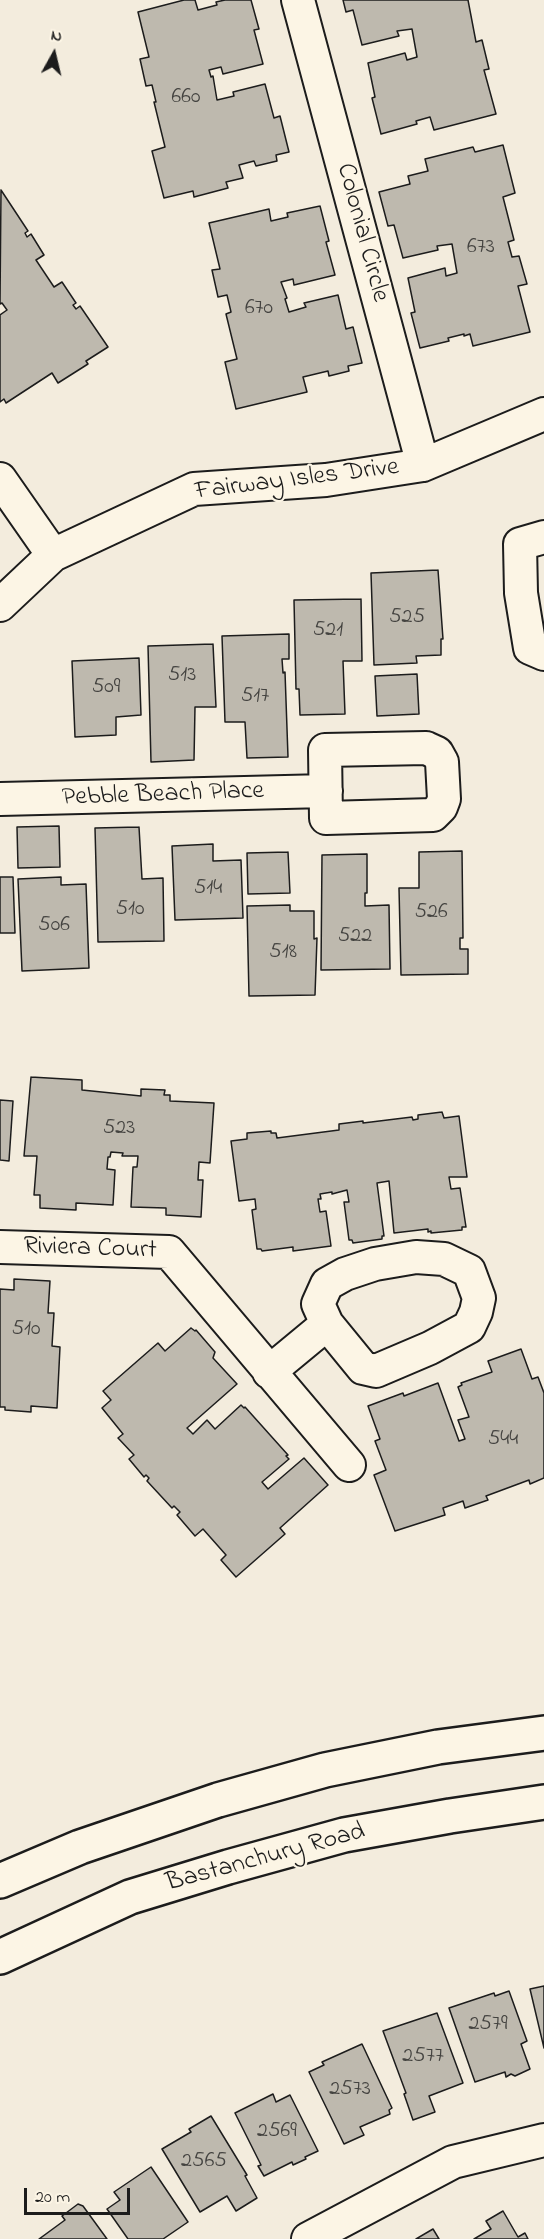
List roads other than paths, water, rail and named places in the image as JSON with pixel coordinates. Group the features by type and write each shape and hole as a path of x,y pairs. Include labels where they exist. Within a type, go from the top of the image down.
{"main road":[{"path":"0,1881 80,1847 218,1800 325,1770 438,1747 544,1733"},
{"name":"Bastanchury Road","path":"0,1957 130,1897 228,1867 344,1835 544,1802"}],"street":[{"name":"Colonial Circle","path":"298,0 423,465"},
{"name":"Fairway Isles Drive","path":"0,605 53,555 194,489 326,480 423,465 544,414"},
{"path":"0,479 53,555"},
{"path":"544,537 520,543 521,593 531,648 544,654"},
{"name":"Pebble Beach Place","path":"0,799 326,791"},
{"name":"Riviera Court","path":"0,1247 169,1252 349,1465"},
{"path":"416,1257 444,1259 469,1271 478,1298 470,1327 420,1353 376,1371 363,1368 327,1324 318,1304 327,1284 345,1274 375,1264 416,1257"},
{"path":"269,1372 327,1324"},
{"path":"308,2239 453,2162 544,2140"}]}
